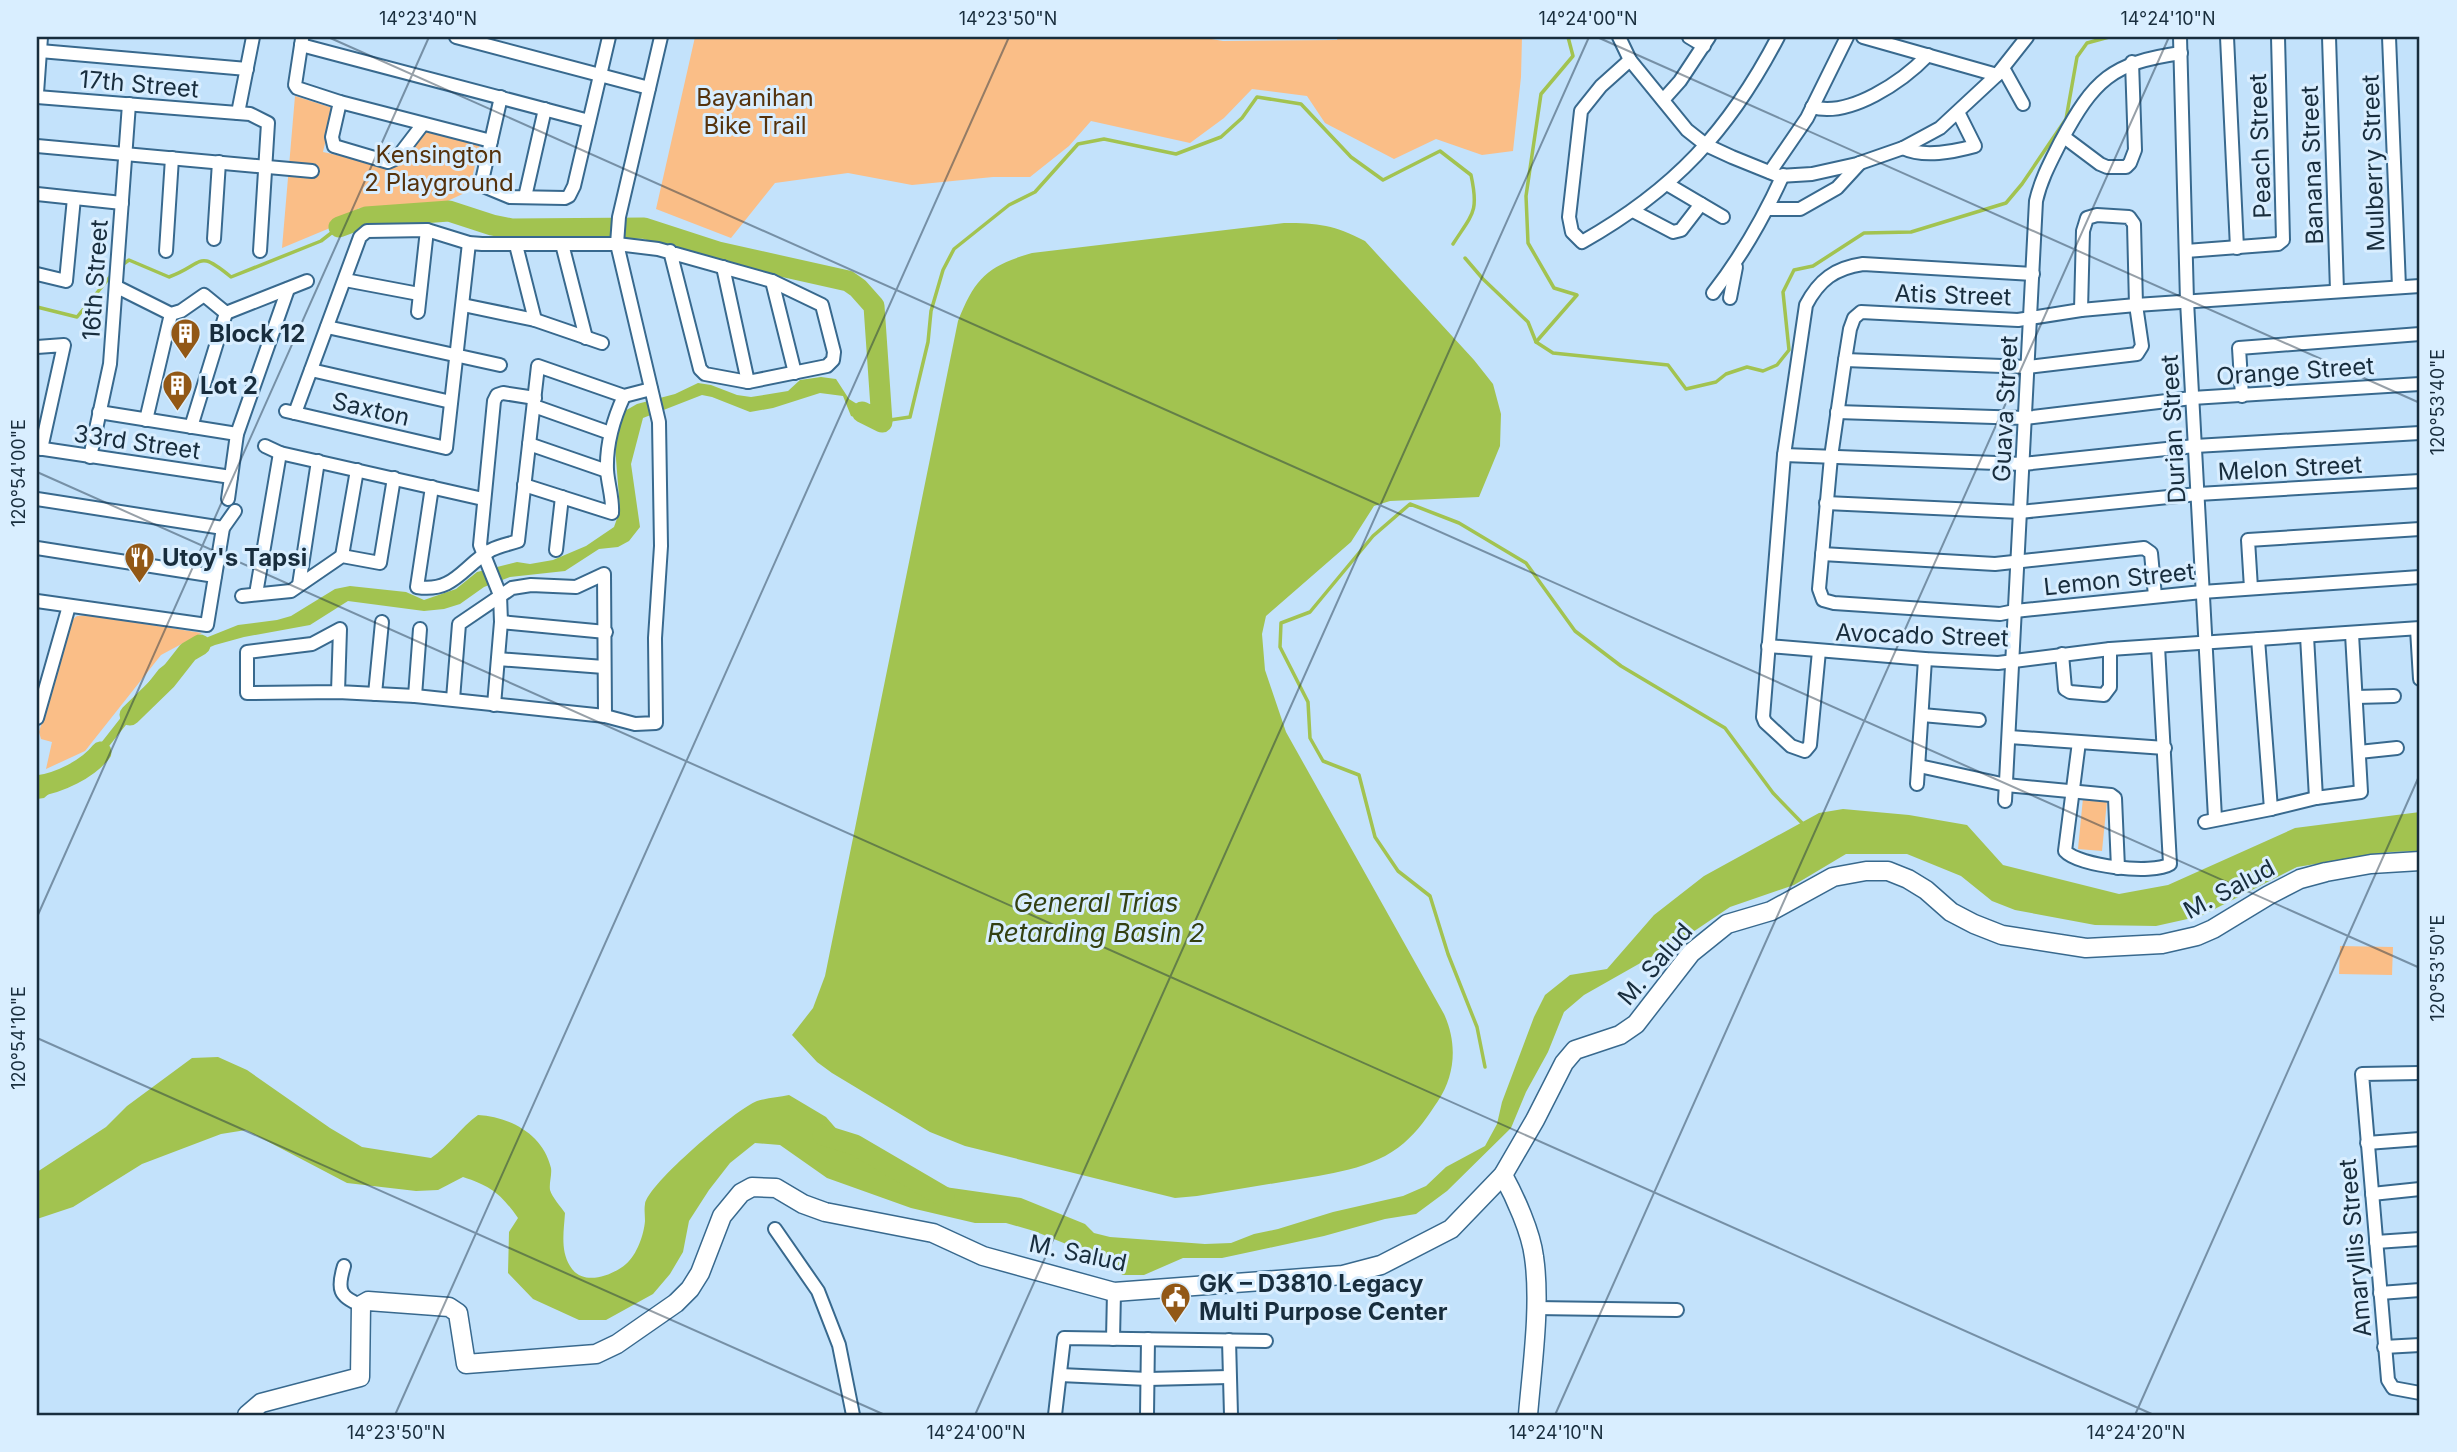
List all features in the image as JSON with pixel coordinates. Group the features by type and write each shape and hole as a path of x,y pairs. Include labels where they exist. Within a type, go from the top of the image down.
{"street":[{"path":"37,95 41,37"},
{"path":"238,113 253,37"},
{"path":"456,37 649,88"},
{"path":"501,97 481,185 510,197 569,196 574,186 609,37"},
{"path":"338,692 340,629 312,644 247,652 247,693 338,692 415,696 605,716 635,724 656,723 655,638 661,546 659,422 617,242 620,217 661,37"},
{"path":"1619,37 1630,60 1687,131 1706,145 1732,158 1783,176 1812,174 1860,163 1903,148 1940,128 2000,71 2027,37"},
{"path":"1663,100 1680,81 1706,41 1689,37"},
{"path":"1630,60 1601,86 1581,111 1569,217 1572,232 1582,242 1633,211 1667,184 1706,145 1762,67 1778,37"},
{"path":"1770,172 1812,107 1847,37"},
{"path":"1863,37 2000,71 2023,104"},
{"name":"Durian Street","path":"2180,37 2186,301 2207,642 2210,820 2316,798 2361,792 2359,752"},
{"path":"2227,37 2237,248"},
{"name":"Peach Street","path":"2186,251 2278,244 2283,240 2278,37"},
{"name":"Banana Street","path":"2329,37 2337,291"},
{"name":"Mulberry Street","path":"2389,37 2399,287"},
{"path":"491,141 296,88 302,41 589,121"},
{"path":"40,51 247,69"},
{"name":"Guava Street","path":"2005,802 2036,201 2064,137 2094,88 2132,62 2181,53"},
{"path":"1812,107 1821,110 1846,106 1881,92 1912,72 1928,55"},
{"path":"2064,137 2107,167 2126,167 2130,163 2135,150 2132,62"},
{"name":"17th Street","path":"37,95 250,114 268,123 264,166"},
{"path":"340,102 332,137 334,146 388,162 397,158 423,124"},
{"name":"16th Street","path":"90,457 110,364 129,104"},
{"path":"525,197 545,108"},
{"path":"1903,148 1916,154 1975,146 1958,111"},
{"path":"37,146 312,171"},
{"path":"166,251 172,158"},
{"path":"214,239 219,162"},
{"path":"1768,209 1800,209 1838,188 1860,163"},
{"path":"260,251 264,166"},
{"path":"1713,293 1768,209 1783,176"},
{"path":"1667,184 1723,216"},
{"path":"37,194 122,203"},
{"path":"37,274 66,281 74,198"},
{"path":"1633,211 1672,232 1681,230 1701,204"},
{"path":"1845,360 2028,367 2133,355 2140,351 2141,341 2136,305 2133,220 2125,217 2087,218 2083,231 2081,310"},
{"path":"469,243 451,402 311,370 363,233 367,231 427,230 469,243 516,245 617,242 670,251 772,281 815,300 822,305 824,311 834,352 833,360 827,366 748,382 705,374 700,369 670,251"},
{"path":"418,312 427,230"},
{"path":"562,244 586,338"},
{"path":"516,245 534,320"},
{"path":"1730,298 1737,260"},
{"path":"1819,651 1810,745 1805,751 1791,746 1763,717 1784,455 1806,305 1814,290 1826,277 1846,267 1863,264 2033,274"},
{"path":"723,267 748,382"},
{"path":"345,280 419,294"},
{"path":"226,313 306,281"},
{"path":"772,281 795,373"},
{"path":"117,283 171,314 181,311 204,295 226,313"},
{"name":"Atis Street","path":"1823,600 1819,589 1831,457 1850,329 1854,318 1861,312 2018,320 2136,305 2420,286"},
{"path":"228,499 237,434 288,289"},
{"path":"463,305 534,320 602,343"},
{"path":"191,427 226,313"},
{"path":"146,420 171,314"},
{"path":"327,327 500,365"},
{"path":"2242,396 2239,348 2420,334"},
{"path":"37,347 64,345 39,449"},
{"path":"432,487 417,587 429,589 445,585 486,561 493,548 518,541 538,366 624,396 651,392"},
{"name":"Saxton","path":"311,370 291,412 446,448 451,402"},
{"name":"Orange Street","path":"1837,412 2025,418 2192,398 2420,384"},
{"path":"494,705 501,622 498,589 480,545 496,395 503,393 534,402 610,433"},
{"path":"524,485 612,513 613,500 607,471 610,433 624,396"},
{"path":"99,412 237,434"},
{"path":"1784,455 2023,464 2195,446 2420,433"},
{"path":"529,444 607,471"},
{"path":"265,446 280,453 484,499"},
{"name":"33rd Street","path":"39,449 231,477"},
{"path":"256,594 280,453"},
{"path":"299,585 318,461"},
{"path":"342,556 357,470"},
{"path":"242,596 291,591 342,556 380,563 394,478"},
{"name":"Melon Street","path":"1826,503 2020,512 2197,494 2420,481"},
{"path":"556,550 562,497"},
{"path":"37,499 223,528"},
{"path":"37,601 207,625 223,528 235,511"},
{"path":"2251,587 2248,540 2420,529"},
{"path":"37,548 215,576"},
{"path":"1822,554 1995,564 2144,548 2151,553 2155,596"},
{"path":"453,699 459,624 498,589 519,585 576,587 604,574 605,716"},
{"name":"Lemon Street","path":"1823,600 1834,603 2000,614 2251,587 2420,576"},
{"path":"37,718 69,606"},
{"path":"375,694 382,622"},
{"path":"501,622 606,632"},
{"path":"415,696 420,629"},
{"path":"2419,629 2420,679"},
{"name":"Avocado Street","path":"1768,646 1925,659 2012,662 2110,649 2419,629"},
{"path":"2352,634 2359,752 2396,748"},
{"path":"2307,636 2316,798"},
{"path":"2258,639 2271,809"},
{"path":"2079,742 2065,850 2073,857 2118,868 2159,868 2170,864 2158,646"},
{"path":"2062,654 2065,688 2070,692 2104,695 2110,687 2110,649"},
{"path":"498,659 604,667"},
{"path":"1917,784 1925,659"},
{"path":"2356,697 2393,696"},
{"path":"1923,715 1979,720"},
{"path":"2009,737 2165,748"},
{"path":"1919,766 2006,785 2113,796 2118,868"},
{"name":"M. Salud","path":"361,1305 368,1301 449,1307 458,1313 466,1364 596,1354 617,1344 676,1303 690,1289 700,1273 722,1216 730,1204 752,1187 764,1186 776,1188 803,1204 825,1212 933,1233 983,1256 1114,1292 1343,1275 1381,1265 1451,1229 1503,1175 1564,1063 1575,1050 1620,1035 1636,1024 1691,953 1727,924 1771,911 1833,877 1866,871 1888,871 1927,890 1951,912 1974,924 2002,934 2086,948 2162,944 2197,936 2300,879 2371,863 2420,861"},
{"name":"Amaryllis Street","path":"2420,1073 2362,1074 2389,1385 2397,1390 2420,1393"},
{"path":"2367,1143 2420,1139"},
{"path":"1503,1175 1511,1189 1533,1249 1535,1308 1528,1415"},
{"path":"2372,1194 2420,1189"},
{"path":"775,1229 818,1291 839,1345 853,1415"},
{"path":"2376,1242 2420,1239"},
{"path":"247,1415 261,1403 360,1377 361,1305 347,1299 341,1291 340,1278 344,1266"},
{"path":"2380,1293 2420,1290"},
{"path":"1113,1339 1114,1292"},
{"path":"1535,1308 1677,1310"},
{"path":"1055,1415 1064,1338 1266,1341"},
{"path":"1147,1415 1148,1339"},
{"path":"1229,1340 1231,1415"},
{"path":"2384,1347 2420,1345"},
{"path":"1060,1376 1148,1379 1230,1377"}],"green space":[{"name":"Bayanihan Bike Trail","path":"695,37 1200,37 1223,41 1337,40 1338,37 1522,37 1521,77 1513,151 1482,155 1436,139 1394,159 1325,123 1307,96 1252,89 1224,118 1190,143 1091,121 1069,146 1030,177 993,177 912,185 848,173 775,183 731,238 656,209"},
{"name":"Kensington 2 Playground","path":"295,96 333,108 323,152 391,167 426,128 480,144 469,191 441,204 359,208 330,228 282,248"},
{"path":"88,615 202,633 161,655 85,751 46,769 52,742 41,739 39,732 72,620 77,616"},
{"path":"2083,798 2107,801 2102,851 2078,849"},
{"path":"2340,946 2393,947 2392,975 2339,974"}],"water":[{"name":"General Trias Retarding Basin 2","path":"1284,223 1326,226 1365,241 1493,384 1501,414 1500,446 1479,497 1390,501 1374,506 1351,542 1266,616 1262,634 1265,670 1286,732 1444,1014 1451,1036 1453,1058 1444,1091 1427,1118 1392,1152 1364,1165 1334,1173 1175,1198 965,1146 930,1132 832,1073 817,1062 792,1035 813,1008 825,976 958,321 970,294 993,269 1032,253"},
{"path":"821,377 836,379 849,399 865,409 894,419 888,427 851,416 843,396 820,393 773,408 750,412 702,395 643,418 631,464 640,527 629,541 618,547 599,549 565,571 510,577 484,587 460,604 444,609 424,611 348,601 310,625 244,637 196,653 161,681 86,775 58,786 44,798 37,799 37,787 79,771 159,669 193,643 238,625 291,616 335,589 350,586 406,592 424,600 456,589 477,572 517,562 530,564 553,560 586,546 614,527 620,510 615,446 623,412 637,404 675,394 698,383 751,397 788,391 800,380"},
{"path":"1843,809 1909,815 1967,825 2003,865 2119,894 2168,885 2295,828 2420,812 2420,851 2390,852 2297,867 2201,916 2156,926 2095,925 2015,910 1992,901 1961,876 1907,854 1846,854 1794,885 1730,907 1681,940 1584,995 1564,1012 1511,1128 1447,1191 1416,1214 1222,1258 1183,1258 1144,1275 1123,1275 1081,1250 1034,1231 1006,1223 975,1223 911,1208 827,1178 780,1145 755,1143 730,1163 709,1190 689,1221 683,1252 670,1274 653,1294 606,1320 579,1320 533,1299 508,1273 509,1232 518,1218 501,1197 481,1184 463,1177 438,1190 416,1191 347,1183 246,1130 221,1134 142,1164 73,1207 37,1219 37,1172 106,1127 127,1106 192,1058 218,1057 247,1070 362,1147 431,1158 478,1115 502,1119 524,1130 541,1146 551,1168 550,1190 565,1213 563,1240 567,1260 575,1272 589,1278 613,1272 630,1260 641,1238 645,1204 650,1194 694,1148 746,1107 757,1101 789,1095 826,1117 852,1147 890,1176 910,1182 1021,1198 1085,1224 1094,1233 1110,1237 1205,1244 1231,1243 1333,1212 1403,1196 1426,1186 1446,1167 1485,1146 1497,1124 1502,1102 1545,995 1570,975 1607,969 1654,915 1704,876 1819,813"}],"waterway":[{"path":"1536,342 1577,295 1554,288 1528,243 1526,196 1541,94 1573,56 1568,37"},
{"path":"1465,258 1528,322 1536,342 1553,353 1668,365 1686,389 1716,382 1726,374 1747,367 1763,371 1777,365 1789,350 1783,292 1794,270 1813,266 1864,233 1911,232 2006,203 2066,119 2077,57 2087,43 2109,37"},
{"path":"890,420 910,417 928,342 931,311 943,270 954,249 1009,205 1035,192 1078,144 1104,139 1176,154 1221,137 1242,118 1257,97 1301,104 1351,157 1383,180 1440,151 1471,175 1474,205 1453,244"},
{"path":"339,227 366,217 449,211 512,229 644,228 718,252 848,281 874,306 882,422 862,412"},
{"path":"122,265 129,260 169,277 205,261 231,277 321,241 339,227"},
{"path":"37,307 77,317 114,272"},
{"path":"1485,1067 1477,1027 1448,954 1430,896 1398,871 1375,837 1359,775 1323,761 1310,738 1308,702 1280,647 1281,623 1310,612 1373,536 1410,504 1459,523 1526,563 1575,631 1621,666 1725,728 1773,793 1803,824"},
{"path":"130,715 166,680 188,652 200,645"},
{"path":"37,786 72,774 89,764 101,752"},
{"path":"823,1135 855,1145 944,1197"}],"place":[{"name":"Block 12","path":"186,360"},
{"name":"Lot 2","path":"177,412"},
{"name":"Utoy's Tapsi","path":"139,584"},
{"name":"GK – D3810 Legacy Multi Purpose Center","path":"1176,1324"}]}
